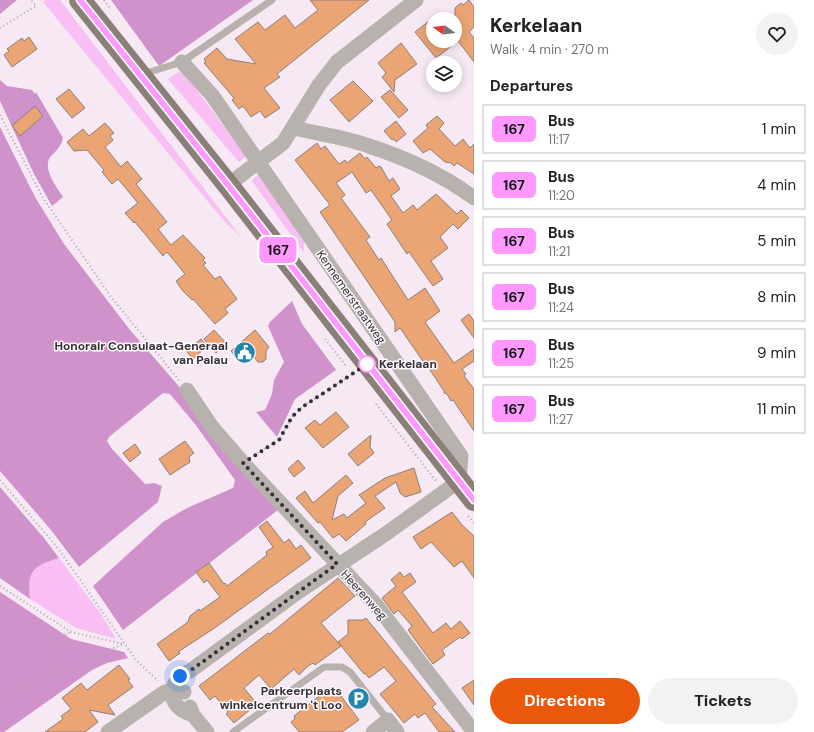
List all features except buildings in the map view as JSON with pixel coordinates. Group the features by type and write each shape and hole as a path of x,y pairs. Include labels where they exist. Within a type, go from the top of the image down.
{"main road":[{"path":"80,0 139,76 228,185 474,500"}],"street":[{"path":"228,185 283,143 294,128 319,85 337,62 416,0"},
{"name":"Kennemerstraatweg","path":"182,62 212,95 442,427 461,456 459,481"},
{"path":"294,128 368,145 414,164 457,185 474,198"},
{"name":"Heerenweg","path":"187,390 212,427 243,463 377,606 474,732"},
{"path":"207,732 193,716 178,706 174,700 175,681 180,676 190,671 337,564 387,533 459,481"},
{"path":"108,732 174,691"},
{"path":"373,732 393,726"}],"lane":[{"path":"139,76 182,62 272,0"},
{"path":"234,732 324,667 342,667 350,672 393,726"}],"path":[{"path":"0,28 36,6 31,0"},
{"path":"0,115 47,204 111,297 187,390"},
{"path":"243,463 279,440 292,417 301,408 352,374"},
{"path":"0,480 57,547 136,660 158,682 174,691"},
{"path":"0,586 71,632 124,644"},
{"path":"56,674 50,660 48,641 71,632"},
{"path":"0,698 124,644"}],"shaded area":[{"path":"0,0 17,0 0,14"},
{"path":"46,0 60,0 241,237 224,221 43,2"},
{"path":"111,0 253,0 159,66"},
{"path":"182,70 246,156 239,162 168,79"},
{"path":"0,80 7,86 32,90 35,94 36,92 63,138 59,147 48,161 51,177 63,197 52,206 34,174 0,101"},
{"path":"0,127 35,197 64,244 130,330 283,506 123,630 93,586 163,522 187,508 233,488 235,480 195,424 170,394 163,393 109,437 107,441 112,449 145,484 154,483 162,486 158,502 79,567 51,530 0,471"},
{"path":"258,174 304,239 304,253 252,181"},
{"path":"292,301 302,324 336,370 295,399 277,437 256,412 265,410 272,394 274,380 284,362 268,326 270,322"},
{"path":"0,487 44,538 59,558 38,567 31,575 29,589 30,599 0,578"},
{"path":"59,558 101,614 116,639 76,628 30,599 29,589 31,575 38,567"},
{"path":"0,592 71,639 124,652 128,658 107,663 92,670 4,732 0,732"}],"bus line":[{"name":"167","path":"80,0 139,76 228,185 474,500"}],"place":[{"name":"Honorair Consulaat-Generaal van Palau","path":"244,353"},
{"name":"Kerkelaan","path":"367,364"},
{"name":"Parkeerplaats winkelcentrum 't Loo","path":"358,698"}],"route":[{"path":"180,676 190,671 214,654 337,564 243,463 267,446 279,440 285,432 292,417 301,408 328,388 336,386 367,364"}]}
